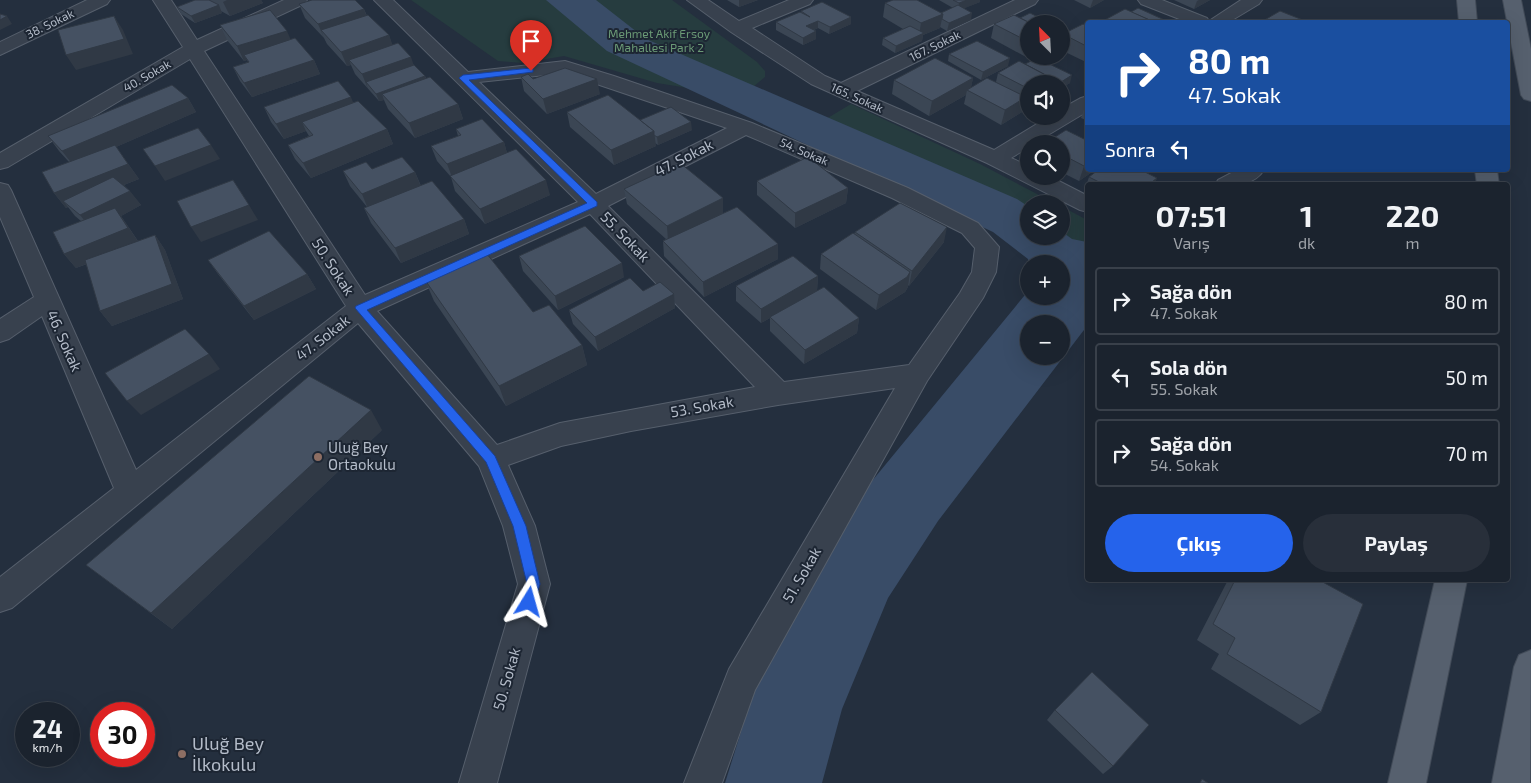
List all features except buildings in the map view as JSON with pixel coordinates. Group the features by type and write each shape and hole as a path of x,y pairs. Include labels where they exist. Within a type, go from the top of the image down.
{"main road":[{"path":"1466,0 1468,20"},
{"path":"1512,0 1531,95"},
{"path":"1407,783 1451,582"},
{"path":"1511,783 1531,667"}],"street":[{"name":"38. Sokak","path":"0,49 101,0"},
{"name":"50. Sokak","path":"162,0 360,308 491,459 520,526 534,584 478,783"},
{"name":"40. Sokak","path":"0,162 193,49 298,0"},
{"name":"55. Sokak","path":"383,0 594,204 778,394"},
{"name":"165. Sokak","path":"696,0 818,80 996,158 1020,171"},
{"path":"737,28 804,0"},
{"name":"167. Sokak","path":"841,91 1029,0"},
{"path":"1147,0 1196,20"},
{"path":"1220,20 1253,0"},
{"name":"54. Sokak","path":"463,78 564,67 745,127 900,193 970,228 987,247 984,272 970,298 917,374"},
{"path":"996,158 1085,104"},
{"name":"47. Sokak","path":"0,597 360,308 594,204 745,127"},
{"path":"1232,182 1250,172"},
{"name":"165. Sokak","path":"1047,185 1085,204"},
{"name":"46. Sokak","path":"0,190 130,491"},
{"path":"0,332 47,300"},
{"name":"53. Sokak","path":"491,459 560,435 631,420 778,394 917,374"},
{"name":"51. Sokak","path":"703,783 741,681 917,374"}],"green space":[{"name":"Mehmet Akif Ersoy Mahallesi Park 2","path":"411,0 672,0 757,62 765,71 765,77 746,93 713,92 657,83 564,56 522,63 498,61"},
{"path":"851,104 980,164 1039,195 1020,195 1020,237 801,134"},
{"path":"1070,211 1085,219 1085,267 1070,260 1070,255 1059,255 1038,245 1070,245"}],"water":[{"path":"546,0 596,0 646,39 1017,199 1020,201 1020,245 1070,245 1070,238 1085,242 1085,329 1070,348 1070,315 1020,315 1020,365 1057,365 938,521 888,598 842,709 822,783 725,783 755,687 858,498 1020,301 1020,305 1070,305 1070,255 1023,255 993,232 607,51"}],"place":[{"name":"Uluğ Bey Ortaokulu","path":"318,457"},
{"name":"Uluğ Bey İlkokulu","path":"182,754"}],"route":[{"path":"529,602 534,584 520,526 491,459 360,308 594,204 463,78 531,71"}]}
